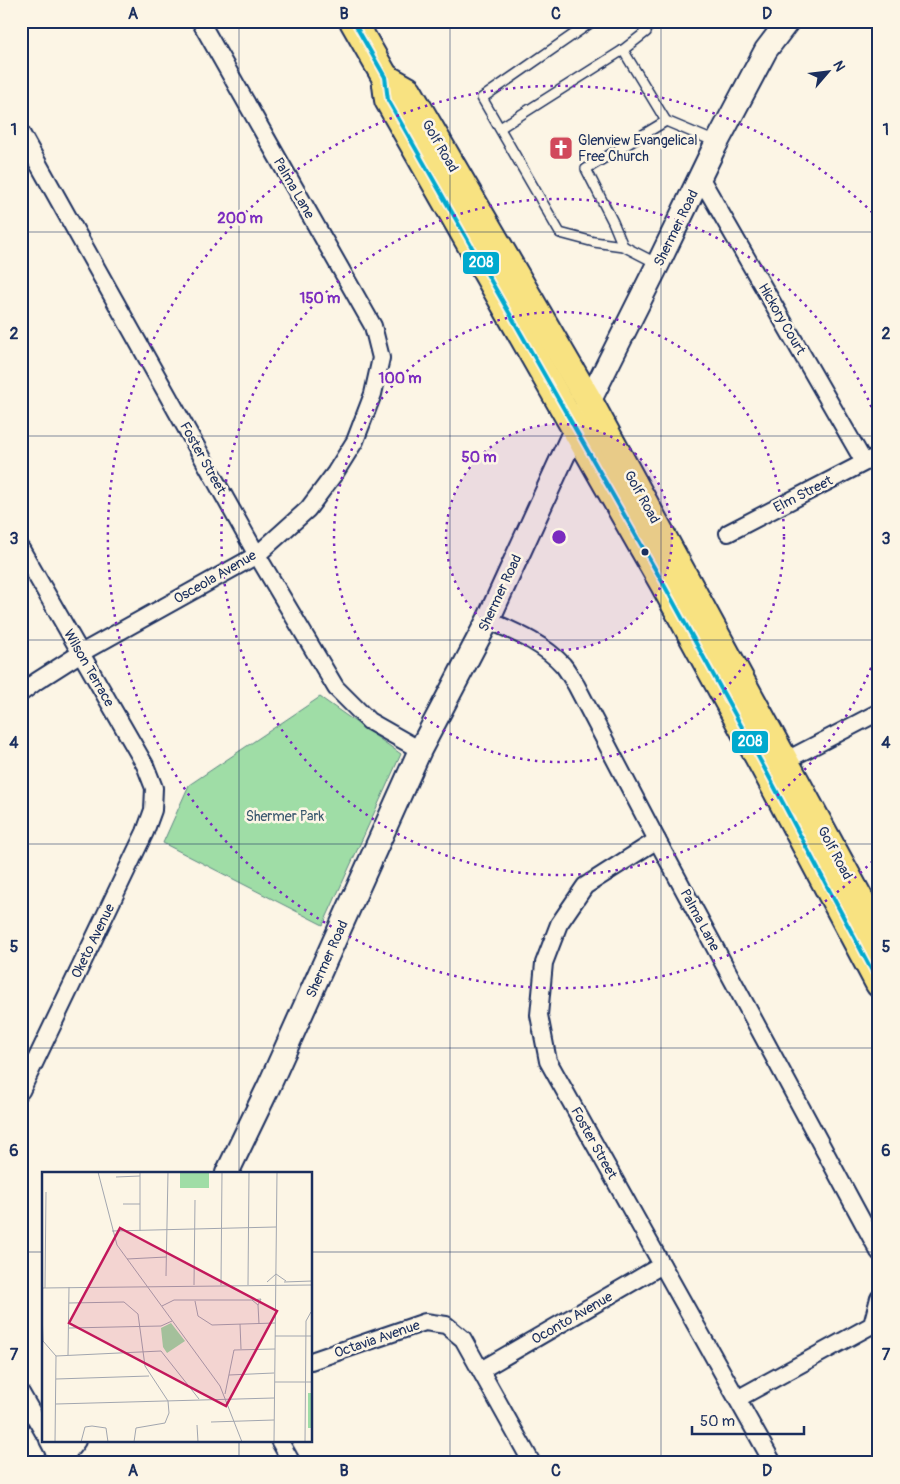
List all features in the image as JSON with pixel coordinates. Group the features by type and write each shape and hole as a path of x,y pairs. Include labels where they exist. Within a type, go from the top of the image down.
{"main road":[{"name":"Golf Road","path":"353,21 385,77 388,100 575,430 668,591 879,934"},
{"name":"Shermer Road","path":"227,1172 269,1086 420,750 488,620 589,401 717,143 766,50 788,21"},
{"name":"Golf Road","path":"385,77 408,90 589,401 776,766 876,974"},
{"path":"59,1462 73,1442"}],"street":[{"name":"Palma Lane","path":"200,21 372,326 381,358"},
{"name":"Foster Street","path":"21,133 257,555 336,688 369,721 420,750"},
{"name":"Hickory Court","path":"700,177 871,458"},
{"name":"Osceola Avenue","path":"21,693 36,681 81,653 257,555 308,509 335,474 355,441 372,394 381,358"},
{"name":"Elm Street","path":"728,533 871,458"},
{"name":"Wilson Terrace","path":"21,549 146,765 154,788"},
{"name":"Palma Lane","path":"488,620 522,635 548,651 564,666 576,685 657,840 879,1252"},
{"path":"776,766 879,712"},
{"name":"Oketo Avenue","path":"21,1091 145,832 153,810 154,788"},
{"name":"Foster Street","path":"657,840 585,886 559,924 544,963 538,1015 548,1061 773,1463"},
{"name":"Oconto Avenue","path":"481,1370 662,1265"},
{"path":"737,1399 875,1325 879,1298"},
{"name":"Octavia Avenue","path":"312,1361 425,1322 446,1325 463,1339 481,1370"},
{"path":"481,1370 532,1463"},
{"path":"21,1393 42,1430"},
{"path":"49,1442 59,1462"},
{"path":"280,1442 292,1463"}],"lane":[{"path":"593,21 482,98 560,233 594,242 623,246 658,264"},
{"path":"500,128 623,50 646,32 640,21"},
{"path":"623,50 666,121 717,143"},
{"path":"623,246 614,222 586,169 666,121"}],"green space":[{"name":"Shermer Park","path":"320,697 401,754 323,925 163,843 189,785"}],"transit line":[{"name":"208","path":"353,21 385,77 388,100 663,583 766,771 879,984"}],"place":[{"name":"Glenview Evangelical Free Church","path":"561,148"}]}
